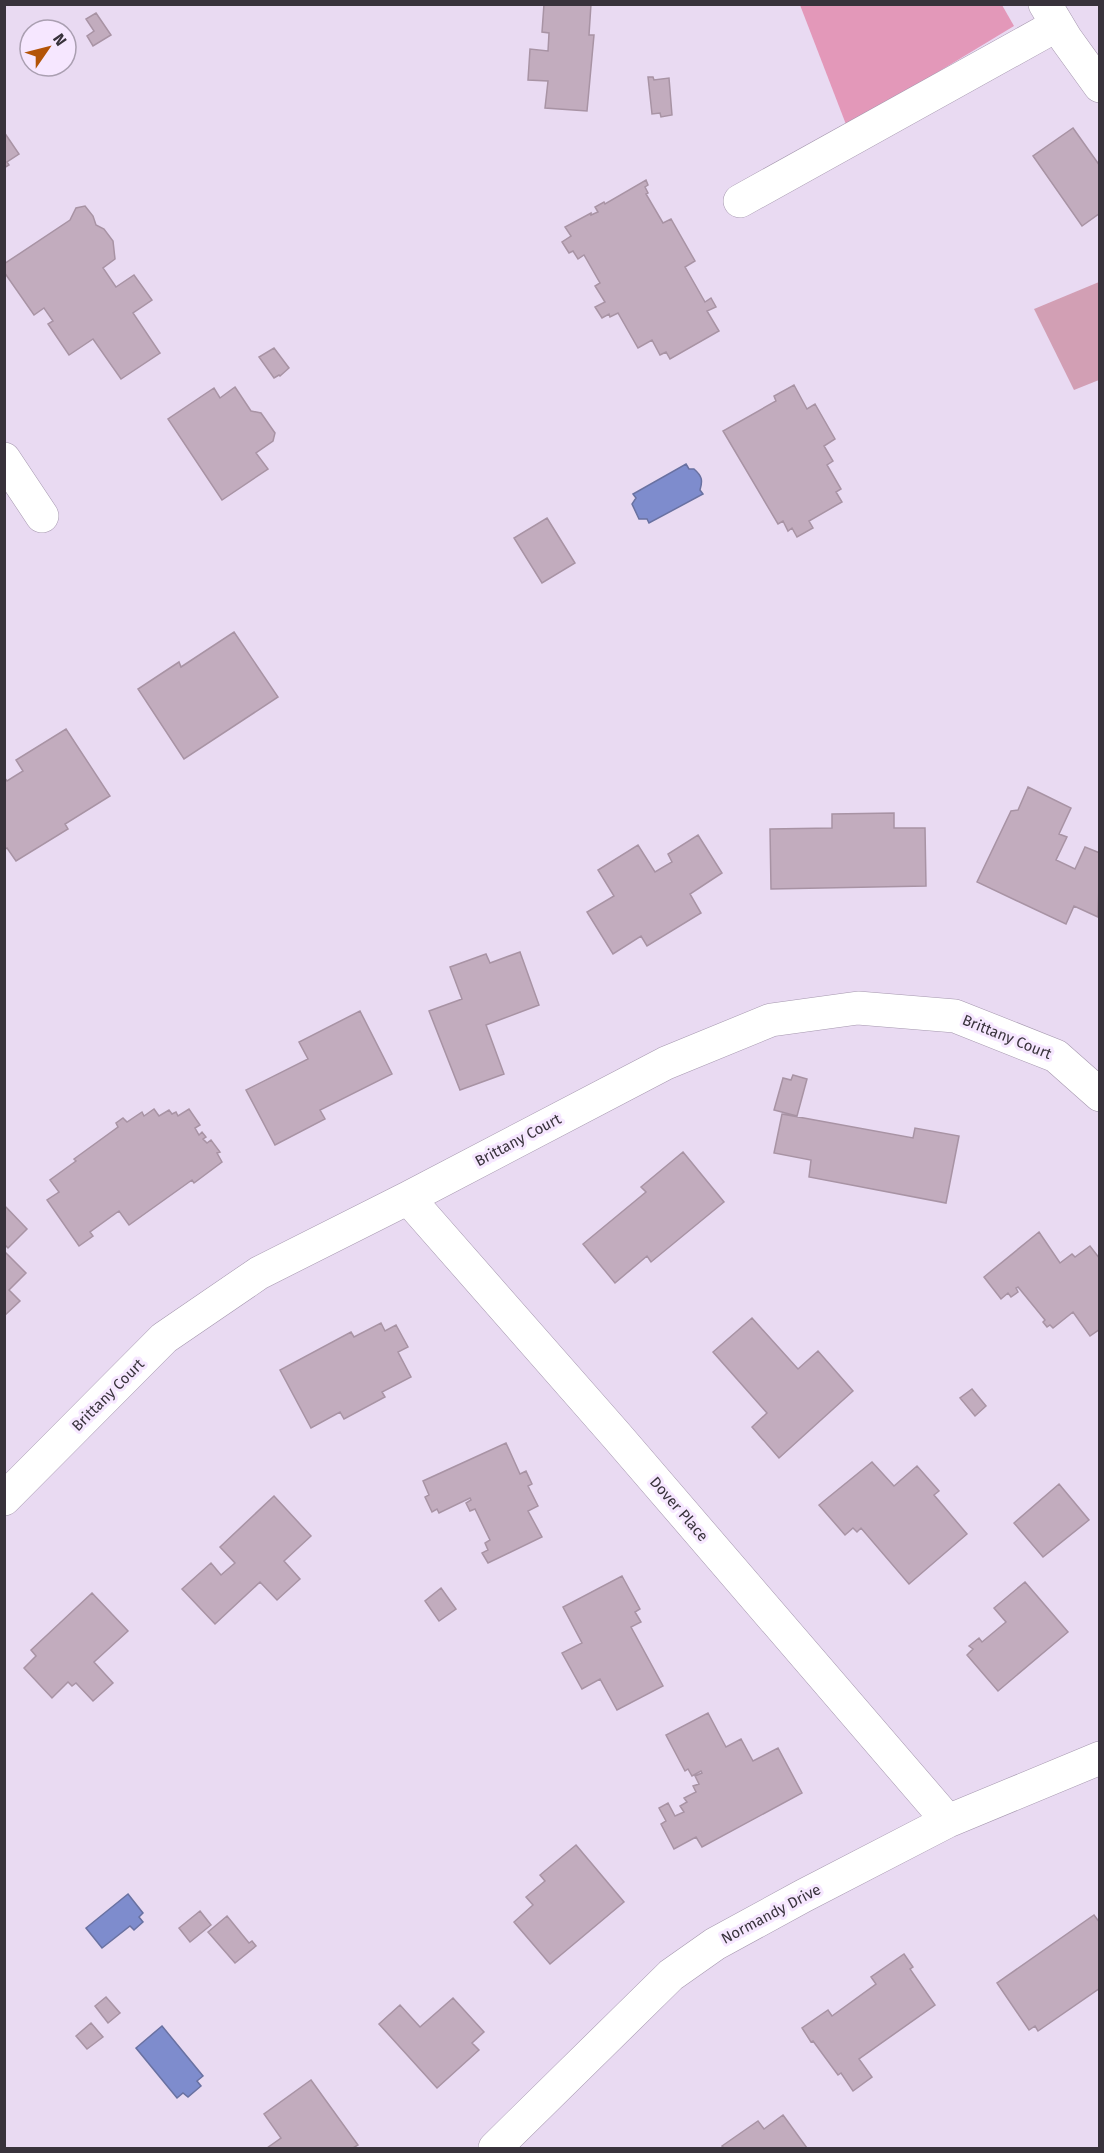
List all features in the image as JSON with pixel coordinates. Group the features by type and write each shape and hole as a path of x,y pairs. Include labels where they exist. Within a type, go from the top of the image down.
{"street":[{"path":"740,201 1051,15 1100,86"},
{"path":"4,459 42,516"},
{"name":"Brittany Court","path":"4,1499 164,1338 259,1273 666,1063 771,1020 858,1008 955,1016 1056,1056 1100,1095"},
{"name":"Dover Place","path":"408,1198 616,1435 948,1821"},
{"name":"Normandy Drive","path":"495,2148 663,1983 715,1944 948,1821 1100,1758"}],"shaded area":[{"path":"800,5 1002,5 1014,26 847,127"},
{"path":"1099,282 1099,380 1074,390 1034,309"}],"water":[{"path":"686,464 689,469 694,469 700,476 702,481 700,490 703,494 649,523 647,519 639,519 632,504 636,498 633,494"},
{"path":"128,1894 143,1913 139,1917 143,1922 134,1930 130,1926 102,1948 86,1928"},
{"path":"162,2026 203,2076 197,2081 201,2086 188,2097 183,2093 177,2098 136,2048"}],"building":[{"path":"544,4 591,4 589,35 594,35 587,111 545,108 548,81 528,80 530,49 548,51 549,33 542,32"},
{"path":"96,13 111,35 93,46 87,36 94,31 86,19"},
{"path":"648,77 653,77 654,80 669,78 672,115 661,117 660,113 652,114"},
{"path":"1073,128 1100,166 1100,213 1082,226 1033,156"},
{"path":"4,132 19,154 7,162 9,165 4,168"},
{"path":"646,180 648,185 645,187 648,193 646,194 663,223 671,219 695,261 685,267 705,302 711,298 716,307 707,311 719,331 670,359 666,352 660,355 652,340 638,348 618,313 602,318 595,307 605,302 595,286 600,283 584,255 578,259 573,251 569,253 562,242 571,236 565,227 591,213 591,215 598,212 595,207 604,202 605,204"},
{"path":"85,206 93,216 96,225 104,229 113,241 115,259 103,268 116,287 134,275 152,300 133,313 160,353 121,379 93,339 69,355 48,324 53,321 44,308 34,315 4,272 4,264 70,220 76,208"},
{"path":"274,348 289,368 274,378 259,357"},
{"path":"794,385 807,409 815,404 835,439 824,446 833,461 827,465 841,489 836,492 842,502 809,521 813,528 797,537 792,528 788,531 783,521 778,524 723,431 776,401 774,396"},
{"path":"235,387 251,411 261,413 275,433 273,441 256,453 268,469 222,500 168,419 214,388 220,398"},
{"path":"547,518 575,563 542,583 514,538"},
{"path":"234,632 278,697 184,759 138,689 179,662 181,667"},
{"path":"66,729 110,796 65,824 68,829 16,861 7,848 4,850 4,777 7,781 23,771 16,760"},
{"path":"1028,787 1071,808 1059,834 1067,837 1056,860 1075,869 1085,847 1100,853 1098,917 1074,906 1066,924 977,882 1011,811 1018,810"},
{"path":"894,813 894,828 925,828 926,886 771,889 770,829 832,828 832,814"},
{"path":"698,835 722,873 690,894 701,913 647,946 641,936 613,954 587,912 614,896 598,870 638,845 655,872 672,862 668,854"},
{"path":"520,952 539,1005 486,1025 504,1074 460,1090 429,1011 462,999 450,967 486,954 490,963"},
{"path":"360,1011 392,1074 320,1110 325,1119 275,1145 246,1090 308,1059 299,1042"},
{"path":"793,1075 807,1079 797,1116 774,1110 783,1078 791,1080"},
{"path":"154,1109 159,1116 169,1110 172,1114 176,1112 178,1116 189,1109 200,1125 195,1128 199,1135 202,1132 206,1137 203,1139 207,1143 211,1140 220,1152 217,1153 222,1162 194,1183 192,1180 129,1225 119,1211 90,1232 93,1236 79,1246 47,1200 59,1192 50,1180 76,1161 74,1159 118,1127 116,1123 123,1118 127,1122 142,1112 144,1116"},
{"path":"782,1114 913,1138 915,1128 959,1136 946,1203 809,1177 811,1160 774,1153"},
{"path":"683,1152 724,1202 651,1262 647,1256 615,1283 583,1244 646,1192 641,1187"},
{"path":"4,1205 27,1229 8,1248 4,1244"},
{"path":"1039,1232 1060,1263 1072,1254 1075,1257 1090,1246 1100,1259 1100,1329 1090,1336 1073,1312 1053,1328 1050,1325 1047,1327 1043,1322 1045,1320 1018,1287 1016,1288 1018,1292 1011,1297 1008,1293 1001,1299 984,1277"},
{"path":"4,1251 26,1273 9,1290 20,1301 4,1316"},
{"path":"752,1318 798,1369 818,1351 853,1391 779,1458 752,1427 767,1413 713,1352"},
{"path":"381,1323 385,1331 396,1325 408,1347 398,1352 411,1377 382,1392 385,1397 344,1419 340,1412 311,1428 280,1370 351,1332 354,1337"},
{"path":"972,1389 986,1406 975,1416 960,1398"},
{"path":"506,1443 520,1474 526,1471 532,1484 528,1486 538,1506 528,1511 542,1537 488,1563 482,1553 488,1550 485,1543 490,1540 475,1509 470,1511 466,1503 471,1500 470,1498 439,1513 437,1509 432,1512 425,1497 429,1495 423,1481"},
{"path":"872,1462 894,1486 917,1466 939,1491 934,1495 967,1534 909,1584 861,1528 857,1532 853,1528 845,1535 819,1505"},
{"path":"1059,1484 1089,1520 1043,1557 1014,1523"},
{"path":"274,1496 311,1536 284,1561 300,1579 277,1600 260,1582 215,1624 182,1589 211,1563 221,1575 235,1563 220,1547"},
{"path":"622,1576 640,1609 635,1612 641,1622 631,1627 663,1686 617,1710 600,1679 582,1689 562,1653 582,1643 563,1607"},
{"path":"1025,1582 1068,1632 998,1691 967,1655 973,1649 969,1646 979,1638 982,1642 1006,1622 994,1608"},
{"path":"441,1588 456,1609 439,1621 425,1601"},
{"path":"92,1593 128,1631 94,1662 113,1683 93,1701 76,1683 72,1686 68,1682 52,1698 24,1668 36,1656 31,1650"},
{"path":"708,1713 726,1747 741,1739 753,1761 778,1748 802,1793 702,1847 696,1837 674,1849 661,1824 666,1821 659,1808 668,1803 675,1816 684,1812 680,1806 687,1802 684,1798 696,1792 693,1786 699,1784 695,1776 702,1773 701,1771 692,1776 688,1769 685,1771 666,1735"},
{"path":"576,1845 624,1902 550,1964 514,1922 533,1905 526,1897 545,1881 540,1875"},
{"path":"200,1911 211,1925 190,1942 179,1928"},
{"path":"1094,1915 1100,1923 1100,1988 1038,2031 1035,2026 1029,2030 997,1983"},
{"path":"227,1916 249,1943 252,1941 256,1946 235,1963 208,1932"},
{"path":"904,1954 913,1967 910,1969 935,2005 859,2059 872,2077 853,2091 841,2073 838,2075 802,2028 828,2010 832,2016 876,1984 871,1977"},
{"path":"106,1997 120,2013 108,2023 95,2006"},
{"path":"453,1998 484,2032 472,2043 479,2050 437,2088 379,2024 400,2005 420,2027"},
{"path":"91,2023 103,2037 87,2049 76,2036"},
{"path":"311,2080 358,2145 353,2148 267,2148 281,2138 264,2114"},
{"path":"783,2115 807,2148 724,2148 722,2146 758,2121 764,2129"}]}
